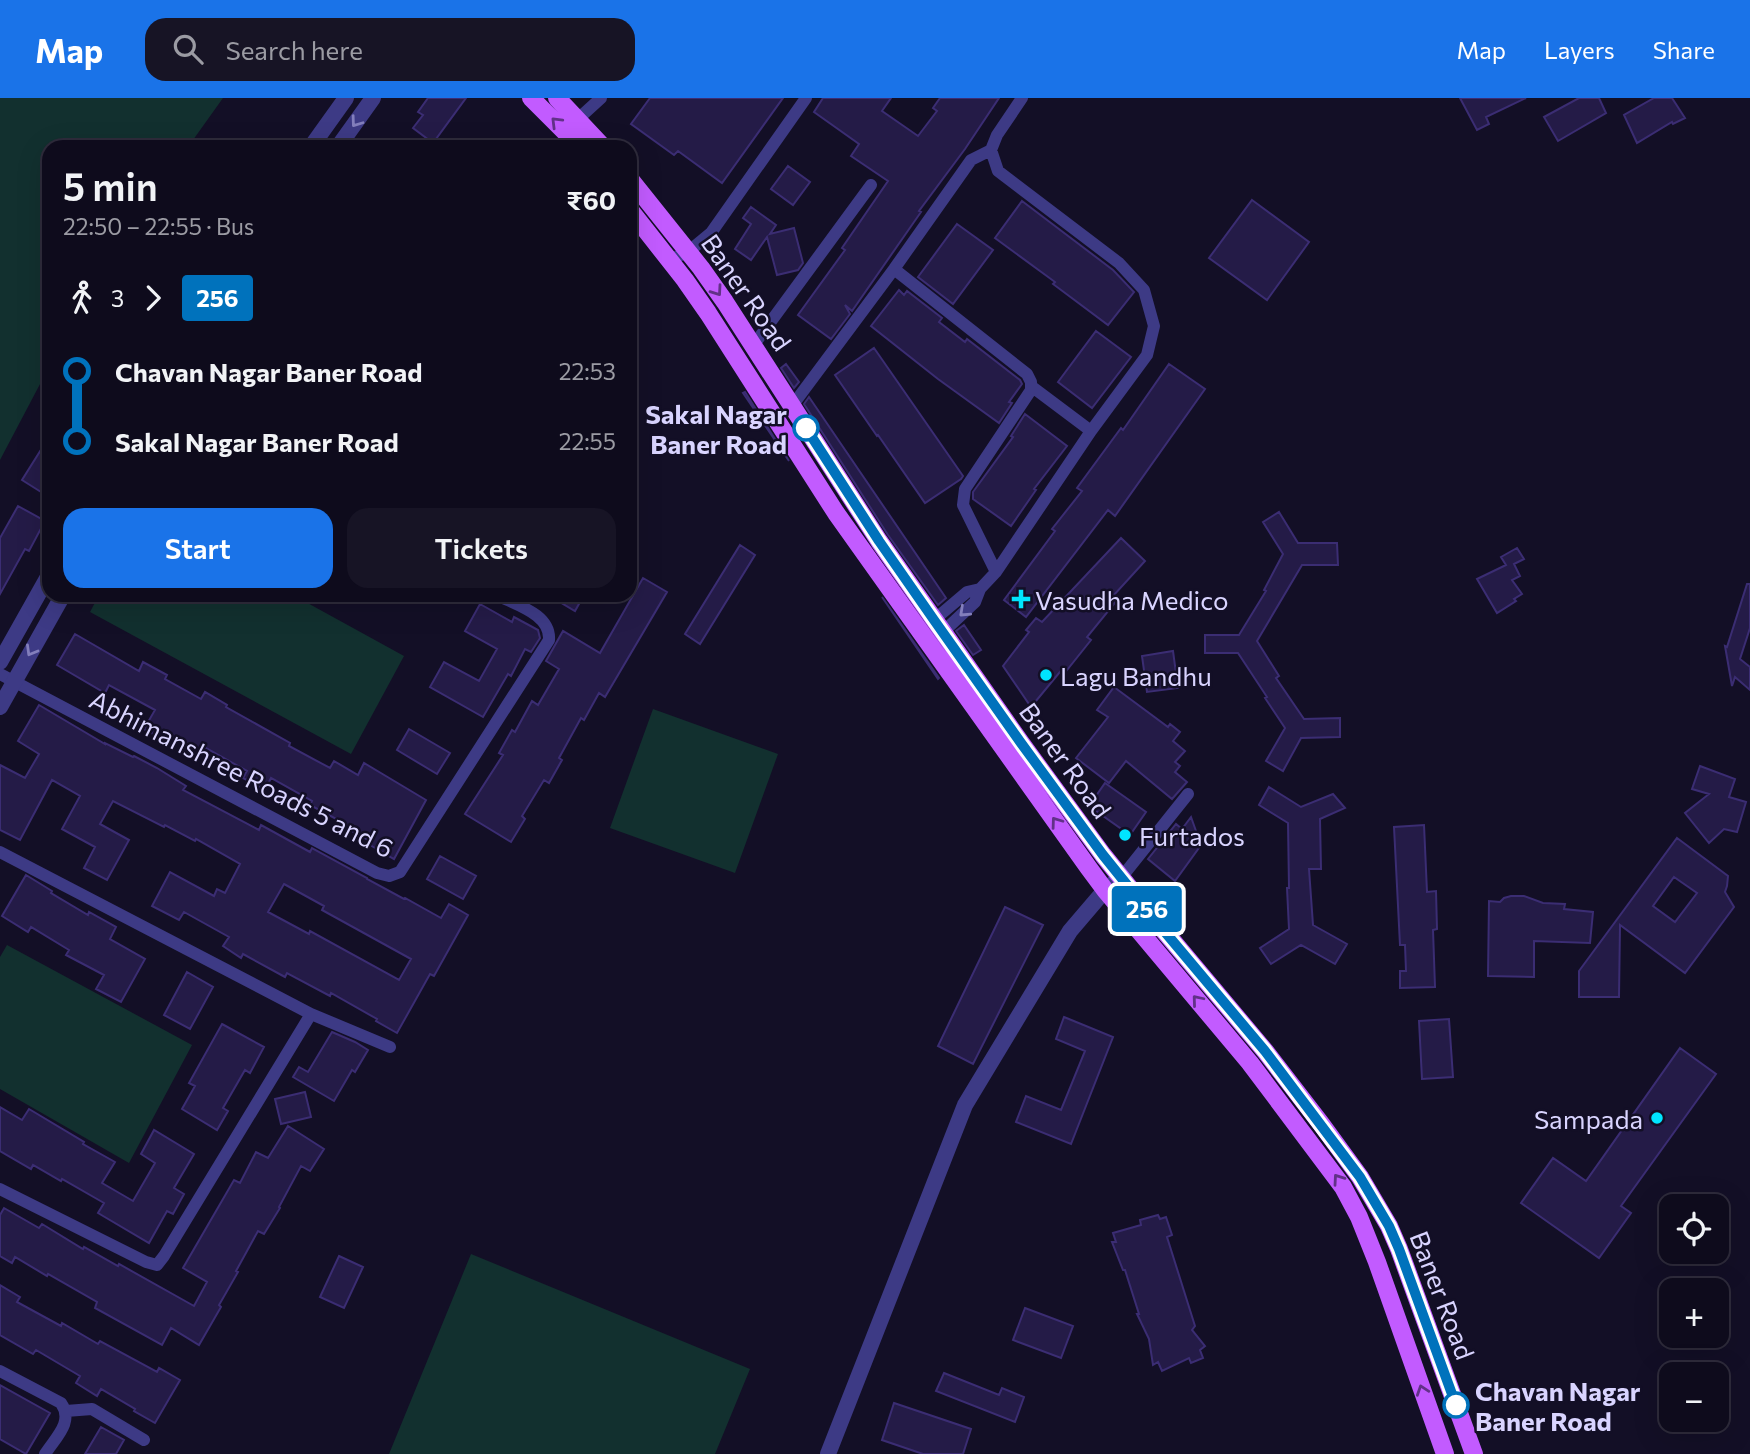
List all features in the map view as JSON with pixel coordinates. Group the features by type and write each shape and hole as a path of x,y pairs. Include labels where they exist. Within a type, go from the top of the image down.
{"main road":[{"path":"531,98 572,140"},
{"path":"557,98 597,140"},
{"name":"Baner Road","path":"637,188 725,302 879,541 1021,743 1103,855 1265,1051 1360,1177 1399,1249 1474,1454"},
{"name":"Baner Road","path":"637,219 708,313 836,513 1105,890 1250,1063 1343,1187 1359,1217 1377,1262 1445,1454"}],"street":[{"path":"316,140 346,98"},
{"path":"343,140 373,98"},
{"path":"578,119 601,98"},
{"path":"669,260 688,252 711,233 806,98"},
{"path":"939,626 967,592 979,589 996,572 1091,431 1147,355 1154,326 1144,290 1119,263 998,171 991,150 997,135 1022,98"},
{"path":"792,406 971,160 991,150"},
{"path":"753,346 871,185"},
{"path":"894,269 1027,374 1031,390 965,489 963,497 963,505 996,572"},
{"path":"1031,386 1091,431"},
{"path":"0,662 42,587"},
{"path":"0,706 7,678 58,602"},
{"name":"Abhimanshree Roads 5 and 6","path":"7,678 365,867 389,876 400,872 549,640 548,627 544,621 511,602"},
{"path":"828,1454 965,1105 1070,931 1105,890 1121,878 1188,794"},
{"path":"0,852 311,1014 390,1047"},
{"path":"0,1189 157,1265 311,1014"},
{"path":"0,1371 61,1403 66,1411 65,1424 45,1454"},
{"path":"66,1411 92,1409 144,1440"}],"green space":[{"path":"0,98 223,98 193,140 42,140 42,380 0,460"},
{"path":"95,602 306,602 404,656 351,754 90,612"},
{"path":"653,709 778,754 735,873 610,828"},
{"path":"7,945 192,1045 129,1163 0,1089 0,957"},
{"path":"471,1254 750,1369 715,1454 389,1454"}],"building":[{"path":"428,98 466,98 435,140 429,140 413,128 423,115 418,112"},
{"path":"650,98 783,98 722,183 678,151 674,155 631,124"},
{"path":"823,98 891,98 882,111 918,136 937,111 933,108 940,98 999,98 852,311 845,305 850,314 831,339 798,315 845,250 842,248 888,181 851,156 859,144 814,112"},
{"path":"1460,98 1526,98 1486,117 1489,124 1477,130"},
{"path":"1579,98 1599,98 1606,113 1558,141 1544,117"},
{"path":"1654,98 1672,98 1685,118 1673,124 1672,122 1637,143 1624,115"},
{"path":"788,166 810,182 793,205 771,189"},
{"path":"1252,200 1309,242 1267,300 1209,258"},
{"path":"1022,201 1113,270 1134,292 1108,325 995,238"},
{"path":"751,207 776,225 770,234 794,228 803,263 798,270 777,275 767,237 751,260 735,249 751,224 743,218"},
{"path":"957,224 993,250 953,304 918,277"},
{"path":"899,290 904,295 907,291 942,318 939,322 965,342 967,339 1020,380 1022,384 999,423 871,326"},
{"path":"1096,331 1131,357 1092,408 1058,382"},
{"path":"874,348 963,476 925,503 835,375"},
{"path":"786,364 799,382 794,388 781,368"},
{"path":"1169,364 1205,389 1115,516 1108,510 1026,617 1004,600 1055,531 1052,529 1082,491 1077,488 1121,428 1123,430"},
{"path":"745,392 789,461 743,393"},
{"path":"809,397 946,598 938,605 888,535 804,404"},
{"path":"1025,414 1067,446 1034,489 1036,490 1011,526 973,499 973,492 1013,437 1011,436"},
{"path":"42,448 42,493 22,480"},
{"path":"18,506 42,519 42,527 29,551 25,549 0,594 0,538"},
{"path":"1279,512 1298,543 1337,543 1338,565 1302,565 1257,641 1279,676 1276,678 1304,719 1340,718 1340,737 1301,738 1283,771 1266,761 1285,728 1238,653 1205,653 1205,635 1239,635 1266,591 1264,590 1283,554 1263,522"},
{"path":"1121,538 1145,561 1113,596 1118,599 1087,637 1091,640 1067,670 1064,667 1031,707 1003,666 1029,632 1026,630 1036,618 1042,622"},
{"path":"740,545 755,555 700,644 685,634"},
{"path":"1517,548 1524,559 1514,564 1520,576 1512,580 1522,594 1497,613 1477,579 1506,565 1501,557"},
{"path":"643,578 667,592 605,697 599,693 584,720 581,718 559,758 562,760 549,783 544,780 522,816 525,819 511,842 465,814 503,755 499,753 512,730 515,732 532,701 538,705 559,669 546,661 563,631 600,653 629,602 637,602 637,588"},
{"path":"1747,584 1750,584 1750,628 1740,659 1750,667 1750,690 1735,677 1732,686 1725,646 1727,647"},
{"path":"882,597 939,678 938,679"},
{"path":"560,602 580,602 575,611"},
{"path":"480,604 512,622 514,617 538,630 540,638 531,652 525,649 511,676 508,674 483,717 430,687 444,662 479,681 497,649 465,631"},
{"path":"964,625 981,650 973,655 956,631"},
{"path":"75,634 139,671 143,662 167,675 165,679 201,699 205,692 290,743 289,746 330,768 334,761 358,775 364,763 426,800 394,859 370,845 372,842 341,825 342,822 310,805 312,801 271,778 265,790 243,778 247,771 204,747 201,753 169,735 166,741 144,729 155,710 109,685 105,693 57,665"},
{"path":"1173,651 1178,688 1147,692 1142,656"},
{"path":"1114,687 1168,727 1170,724 1180,732 1173,741 1185,751 1175,762 1180,766 1175,772 1187,782 1172,799 1126,761 1109,783 1076,758 1108,717 1097,710"},
{"path":"39,705 105,744 157,768 186,786 183,790 259,830 261,825 310,852 312,848 441,918 449,904 468,915 434,976 430,974 397,1033 331,993 330,996 287,973 285,977 243,954 241,958 223,946 229,937 184,912 179,920 152,906 170,872 214,896 217,889 225,893 240,864 196,839 195,841 165,825 164,827 113,801 100,824 129,840 107,880 84,868 95,847 62,829 80,796 52,780 20,840 0,830 0,765 25,778 39,754 18,741","holes":["284,884 324,906 322,910 411,959 399,980 310,931 309,934 268,912"]},
{"path":"409,729 450,753 437,774 397,750"},
{"path":"1700,766 1735,779 1729,797 1746,802 1737,832 1724,829 1709,843 1685,813 1709,794 1692,789"},
{"path":"1105,783 1146,812 1130,835 1089,806"},
{"path":"1269,787 1301,807 1333,794 1345,808 1320,819 1321,869 1309,869 1313,925 1347,944 1335,964 1301,945 1271,964 1260,948 1289,929 1288,823 1259,805"},
{"path":"1191,817 1201,845 1175,881 1148,859 1176,824 1182,829"},
{"path":"1424,825 1427,892 1436,891 1437,929 1433,930 1435,987 1400,988 1400,971 1406,971 1405,945 1400,945 1394,827"},
{"path":"1677,838 1728,876 1725,892 1734,907 1685,973 1620,925 1619,997 1579,997 1579,971","holes":["1674,877 1697,893 1675,922 1653,906"]},
{"path":"440,856 476,876 463,899 427,879"},
{"path":"26,875 88,915 89,912 116,927 110,939 145,959 121,1002 96,989 104,975 66,955 69,950 31,927 28,932 2,916"},
{"path":"1511,896 1524,896 1543,903 1565,904 1564,909 1593,912 1590,943 1534,941 1534,977 1488,976 1489,901 1500,902"},
{"path":"1005,907 1043,925 973,1064 938,1046"},
{"path":"187,972 213,987 190,1029 164,1015"},
{"path":"1064,1017 1113,1037 1071,1144 1016,1122 1026,1096 1061,1110 1085,1051 1056,1039"},
{"path":"1449,1019 1453,1077 1422,1079 1419,1021"},
{"path":"222,1024 264,1047 250,1073 245,1070 223,1108 228,1111 217,1130 182,1109 195,1086 189,1083"},
{"path":"332,1032 368,1050 355,1072 352,1070 334,1101 293,1077 299,1067 308,1072"},
{"path":"1680,1048 1716,1074 1621,1206 1631,1213 1599,1258 1521,1203 1553,1158 1586,1181"},
{"path":"305,1092 311,1117 281,1124 275,1099"},
{"path":"0,1107 22,1120 29,1109 115,1162 102,1183 133,1201 155,1163 141,1154 154,1130 194,1154 174,1188 184,1194 173,1214 167,1211 149,1243 98,1213 104,1203 62,1179 61,1181 33,1165 31,1169 0,1151"},
{"path":"288,1126 324,1149 310,1171 301,1166 264,1234 258,1231 199,1345 171,1328 162,1345 95,1308 97,1302 48,1274 47,1276 15,1257 12,1263 0,1256 0,1215 4,1208 39,1228 42,1224 83,1249 84,1247 118,1266 119,1264 194,1306 207,1282 183,1268 234,1180 240,1183 256,1152 268,1158"},
{"path":"1158,1215 1160,1219 1166,1217 1172,1235 1167,1237 1195,1326 1192,1330 1205,1346 1200,1350 1203,1358 1191,1363 1189,1358 1162,1371 1158,1362 1153,1365 1149,1339 1137,1314 1125,1270 1112,1242 1116,1242 1113,1233 1141,1225 1140,1220"},
{"path":"339,1256 363,1267 344,1308 320,1297"},
{"path":"0,1285 20,1297 17,1302 61,1326 62,1323 98,1344 100,1341 157,1372 159,1368 180,1380 155,1423 101,1389 97,1396 76,1383 80,1376 36,1350 33,1354 0,1335"},
{"path":"1025,1308 1073,1326 1061,1358 1013,1340"},
{"path":"944,1373 999,1395 1002,1388 1024,1397 1015,1422 936,1391"},
{"path":"0,1385 50,1413 26,1454 0,1439"},
{"path":"894,1403 971,1429 963,1454 923,1454 882,1440"},
{"path":"101,1427 124,1440 116,1454 85,1454"}],"bus line":[{"name":"256","path":"806,428 879,541 1103,855 1265,1051 1360,1177 1389,1226 1399,1249 1456,1405"}],"place":[{"name":"Sakal Nagar Baner Road","path":"806,428"},
{"name":"Vasudha Medico","path":"1021,599"},
{"name":"Lagu Bandhu","path":"1046,675"},
{"name":"Furtados","path":"1125,835"},
{"name":"Sampada","path":"1657,1118"},
{"name":"Chavan Nagar Baner Road","path":"1456,1405"}]}
